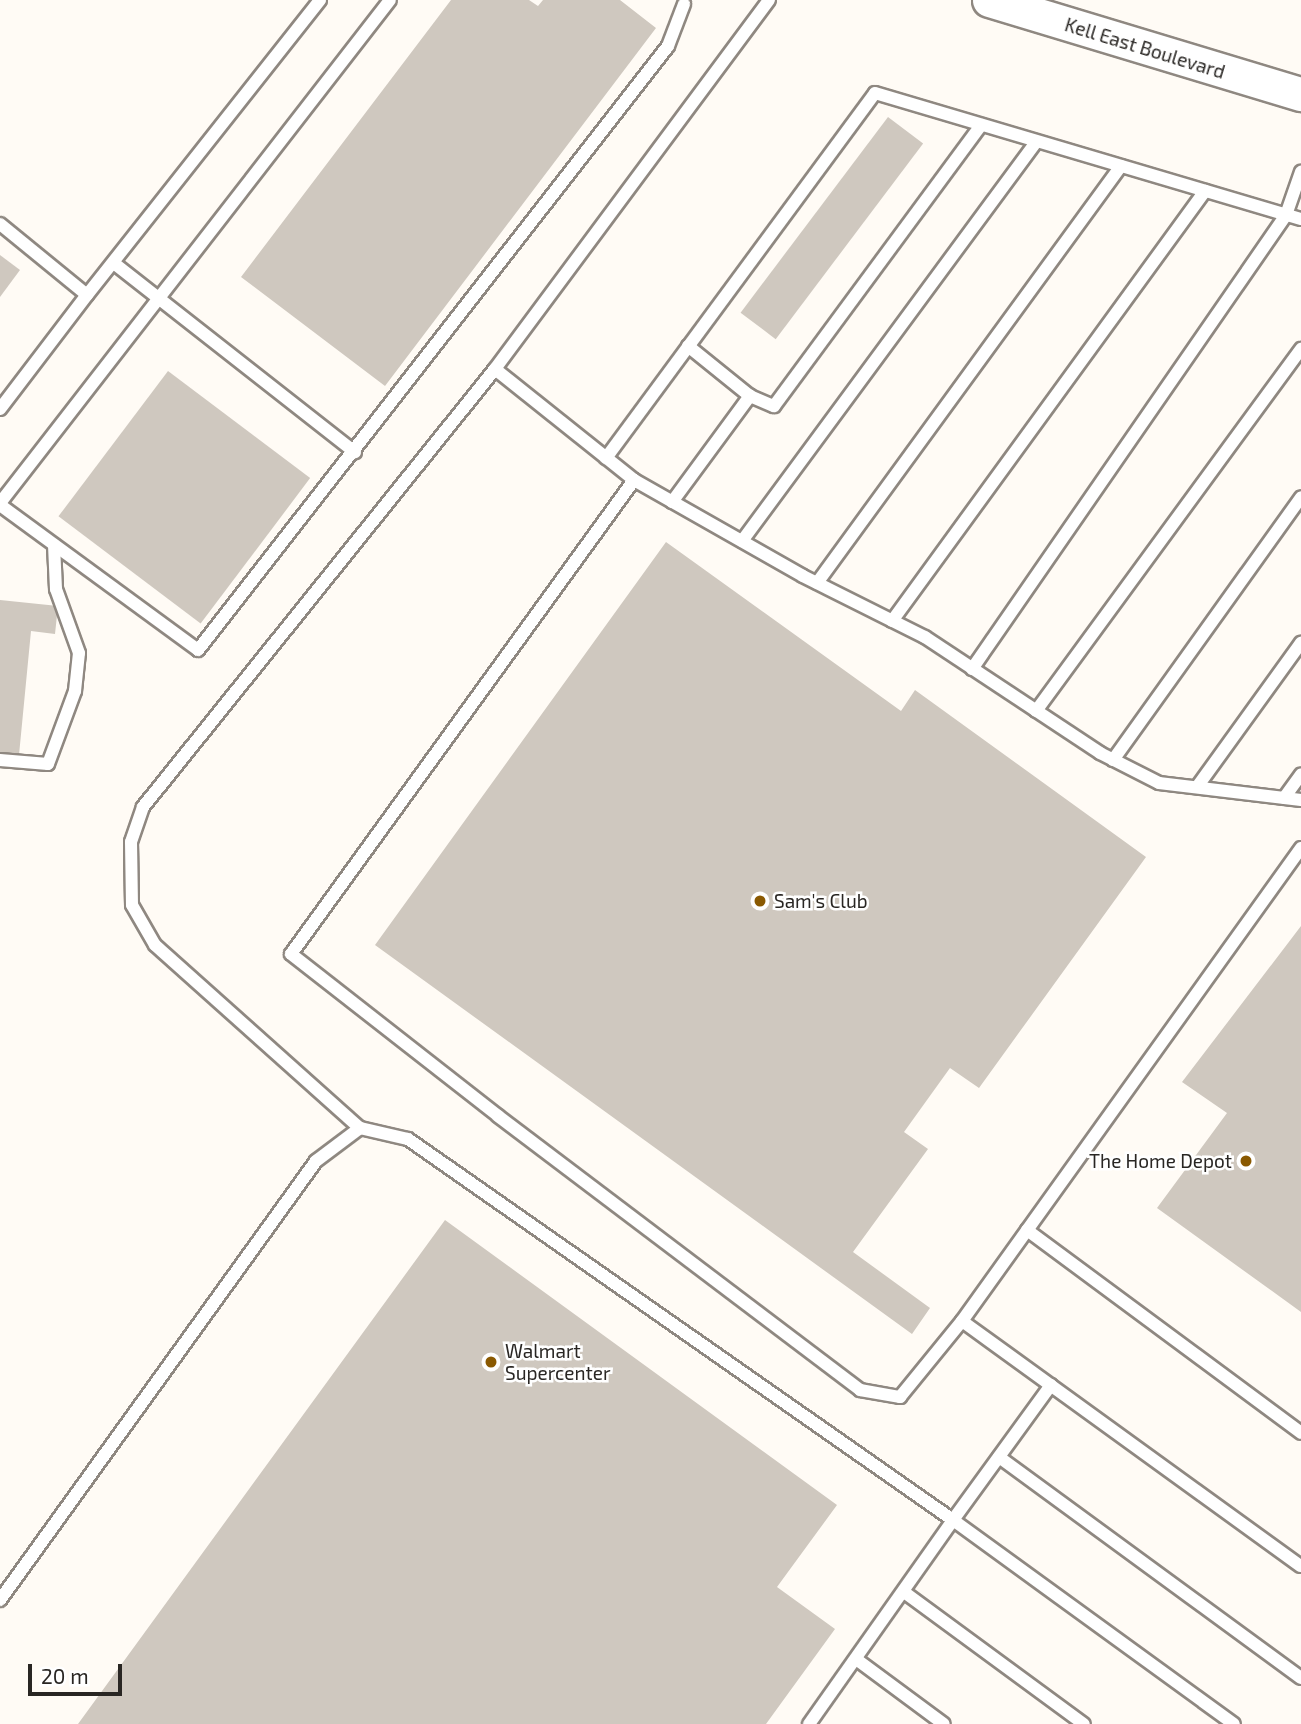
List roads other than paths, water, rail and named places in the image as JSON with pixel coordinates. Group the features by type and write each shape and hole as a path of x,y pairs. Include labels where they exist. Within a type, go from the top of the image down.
{"main road":[{"name":"Kell East Boulevard","path":"989,0 1301,94"}],"lane":[{"path":"0,409 320,0"},
{"path":"390,0 0,504 198,650 355,452 668,46 682,1"},
{"path":"769,0 495,369 142,807 131,842 132,905 155,945 360,1128 408,1139 953,1520 1234,1724"},
{"path":"606,458 874,93 1301,219"},
{"path":"688,346 750,396 774,406 981,125"},
{"path":"743,541 1037,142"},
{"path":"817,583 1121,166"},
{"path":"972,668 1286,215 1301,172"},
{"path":"892,621 1205,191"},
{"path":"0,223 88,295"},
{"path":"115,264 355,452"},
{"path":"1036,711 1301,349"},
{"path":"495,369 634,480 817,583 925,637 1113,760 1159,783 1301,800"},
{"path":"672,502 750,396"},
{"path":"634,480 291,954 498,1116 859,1390 900,1397 962,1321 1301,848"},
{"path":"1113,760 1301,497"},
{"path":"0,760 48,764 75,691 79,653 56,589 54,545"},
{"path":"1197,787 1301,643"},
{"path":"1284,798 1301,775"},
{"path":"0,1600 316,1161 360,1128"},
{"path":"1027,1230 1301,1433"},
{"path":"962,1321 1301,1566"},
{"path":"809,1724 1051,1385"},
{"path":"999,1457 1301,1678"},
{"path":"904,1592 1084,1724"},
{"path":"856,1658 944,1724"}],"place":[{"name":"Sam's Club","path":"760,901"},
{"name":"The Home Depot","path":"1246,1161"},
{"name":"Walmart Supercenter","path":"491,1362"}]}
